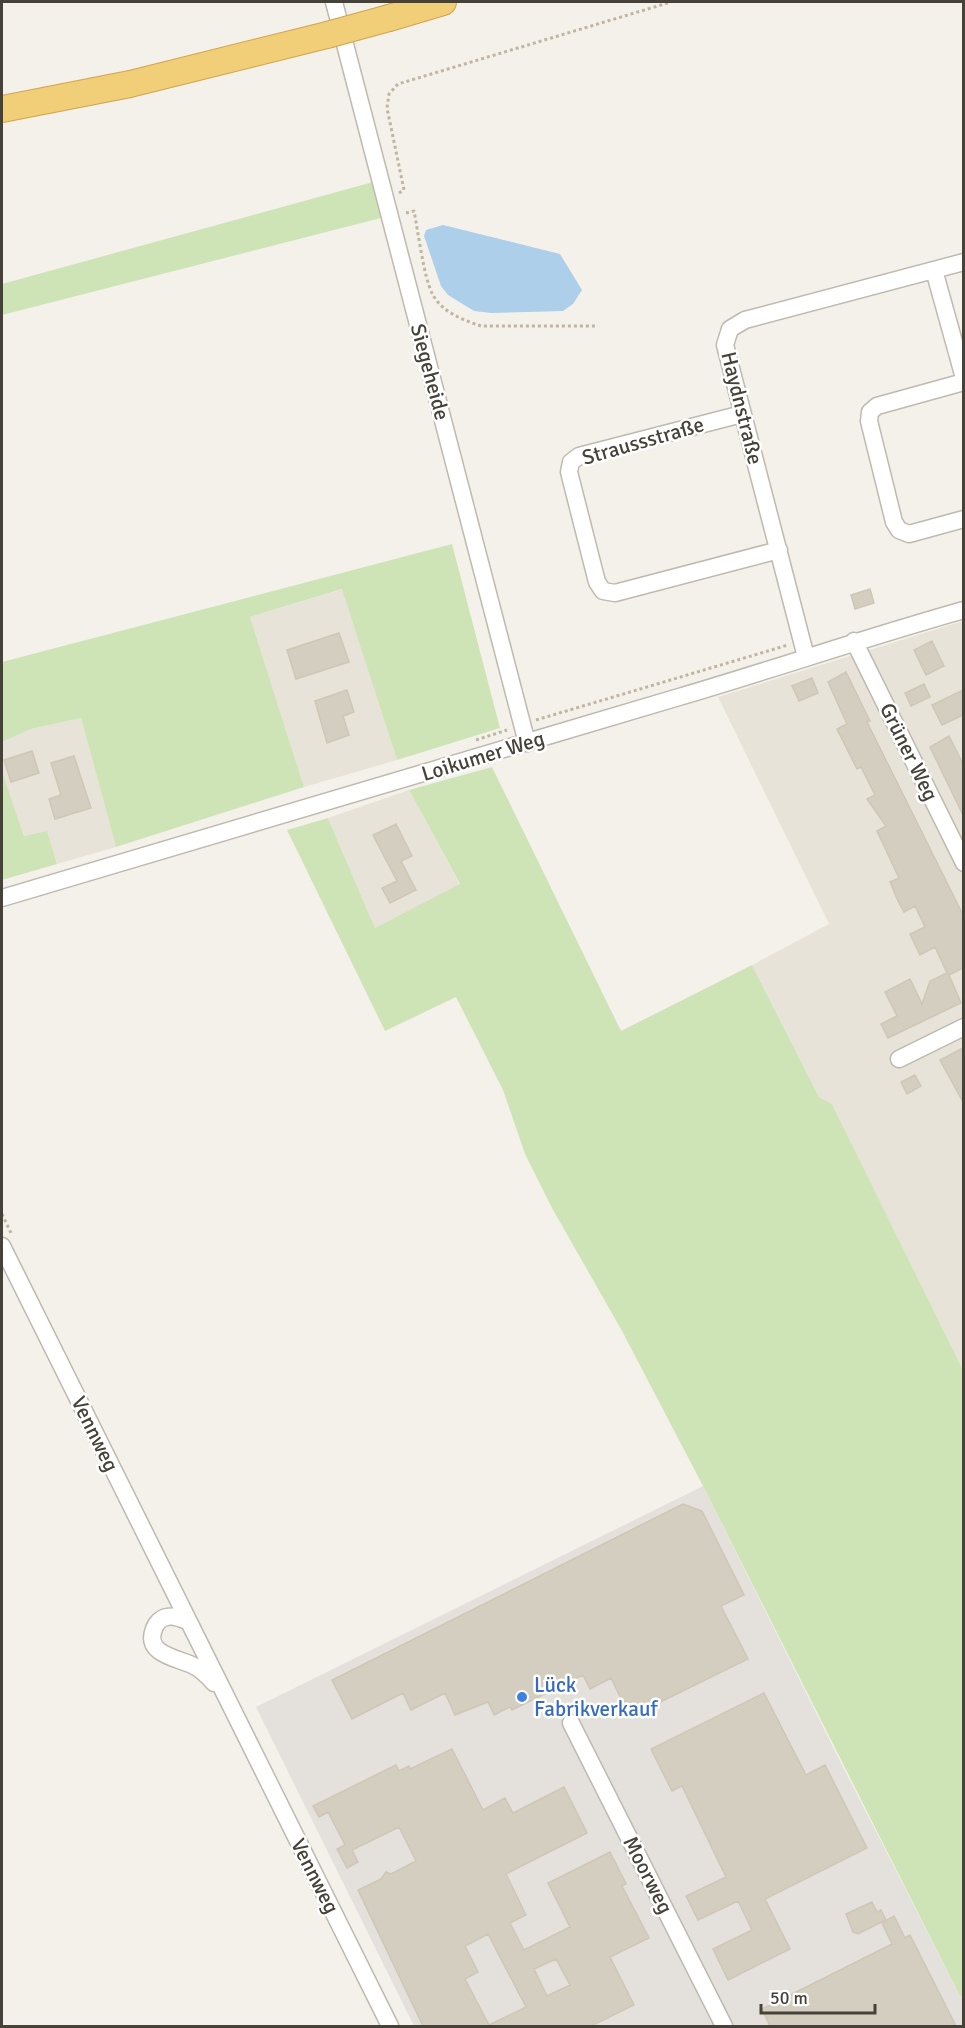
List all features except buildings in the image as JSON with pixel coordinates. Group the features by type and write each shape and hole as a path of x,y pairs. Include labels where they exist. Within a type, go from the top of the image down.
{"highway":[{"path":"2,109 140,82 327,35 443,2"}],"street":[{"name":"Siegeheide","path":"334,2 527,743"},
{"path":"963,262 934,270 963,380 877,406 870,412 869,421 894,522 899,530 909,534 963,519"},
{"name":"Haydnstraße","path":"806,657 725,345 730,329 745,320 934,270"},
{"name":"Straussstraße","path":"742,414 579,456 571,462 569,472 597,582 603,591 615,593 778,550"},
{"name":"Loikumer Weg","path":"2,898 527,743 854,640 963,610"},
{"name":"Grüner Weg","path":"854,640 963,863"},
{"path":"899,1059 963,1027"},
{"name":"Vennweg","path":"2,1246 390,2026"},
{"name":"Vennweg","path":"189,1622 176,1617 165,1617 156,1623 152,1638 158,1650 168,1658 201,1670 224,1694"},
{"name":"Moorweg","path":"571,1723 724,2026"}],"path":[{"path":"387,210 404,190 387,108 389,94 398,84 671,2"},
{"path":"387,210 414,211 432,293 445,309 462,320 481,326 598,326"}],"shaded area":[{"path":"343,589 397,760 304,787 250,617"},
{"path":"963,621 963,1370 832,1104 819,1097 752,965 829,924 718,697"},
{"path":"81,718 116,847 57,864 47,832 24,836 2,771 2,742 31,729"},
{"path":"409,790 460,885 375,928 328,818"},
{"path":"703,1486 960,1996 963,1995 963,2026 414,2026 256,1707"}],"green space":[{"path":"373,182 381,218 2,315 2,284"},
{"path":"452,544 500,728 397,760 342,589 250,617 304,787 116,847 81,718 31,729 2,742 2,662"},
{"path":"492,767 621,1031 752,965 819,1097 832,1104 963,1370 964,1995 960,1996 703,1486 622,1331 552,1208 525,1154 503,1090 456,997 385,1031 287,830 328,818 375,928 460,884 409,790"},
{"path":"2,771 24,836 47,831 57,864 2,880"}],"water":[{"path":"443,225 560,254 582,290 573,304 563,311 491,313 474,311 448,295 441,286 424,236 426,230"}],"place":[{"name":"Lück Fabrikverkauf","path":"522,1697"}]}
